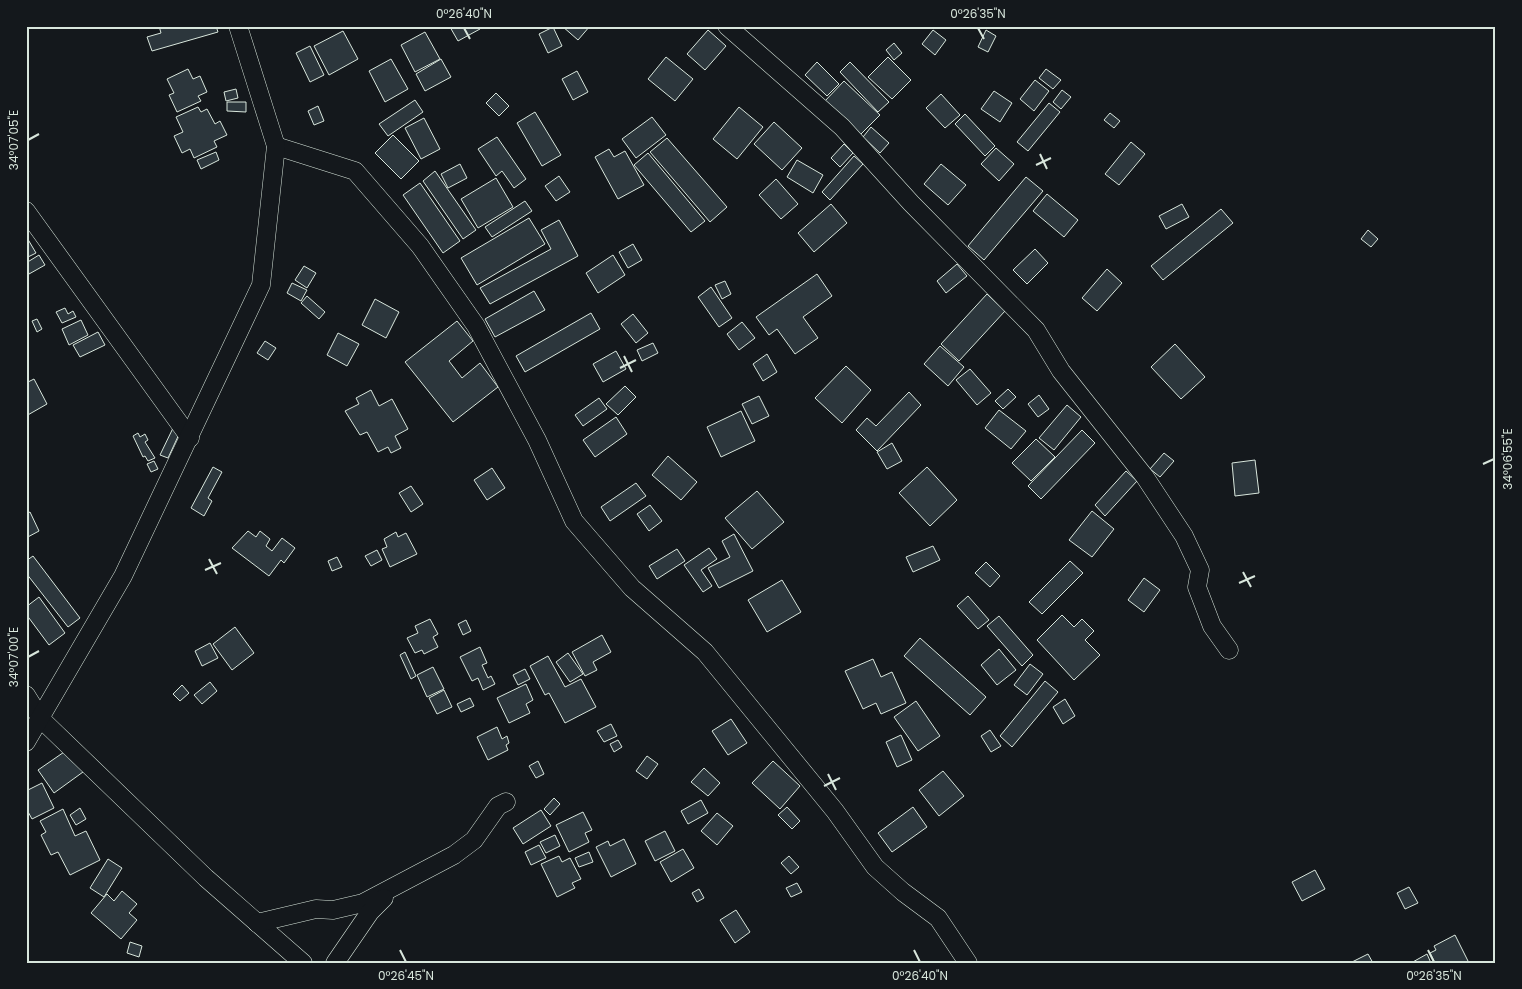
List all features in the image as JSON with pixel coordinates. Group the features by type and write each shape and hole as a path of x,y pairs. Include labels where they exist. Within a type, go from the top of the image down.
{"street":[{"path":"26,742 123,576 190,438 260,285 276,146 238,26"},
{"path":"727,26 842,127 899,190 1036,330 1061,371 1145,477 1184,536 1200,570 1197,587 1212,626 1229,650"},
{"path":"276,146 355,171 420,246 476,326 537,440 574,521 632,588 706,652 835,812 875,867 903,892 938,918 968,963"},
{"path":"26,211 190,438"},
{"path":"26,695 41,719 206,878 303,963"},
{"path":"256,922 316,909 333,910 363,903 454,856 474,840 498,806 506,802"},
{"path":"335,963 370,912 403,882"}],"building":[{"path":"159,26 216,26 218,32 152,51 147,37 161,33"},
{"path":"479,26 480,29 458,41 450,27"},
{"path":"562,26 590,26 578,40"},
{"path":"553,27 562,46 548,53 539,34"},
{"path":"708,30 726,46 705,70 687,54"},
{"path":"933,30 946,40 935,55 922,44"},
{"path":"986,30 996,36 988,52 978,47"},
{"path":"343,31 358,59 329,75 314,46"},
{"path":"425,32 440,59 415,72 401,45"},
{"path":"894,43 902,53 894,60 886,50"},
{"path":"310,46 324,75 310,82 296,53"},
{"path":"666,57 693,79 675,101 648,79"},
{"path":"888,57 911,80 892,99 868,77"},
{"path":"391,59 408,89 385,102 369,71"},
{"path":"441,59 451,77 425,91 416,74"},
{"path":"817,62 839,84 827,96 805,75"},
{"path":"850,62 889,102 878,112 840,72"},
{"path":"188,69 193,79 200,76 207,92 198,96 201,101 177,112 169,95 174,93 167,79"},
{"path":"1046,69 1061,80 1053,89 1039,78"},
{"path":"577,71 588,92 573,100 562,79"},
{"path":"1035,80 1049,91 1034,111 1020,99"},
{"path":"844,81 880,115 859,136 824,102"},
{"path":"236,89 238,98 226,101 224,92"},
{"path":"1062,90 1071,97 1061,109 1053,102"},
{"path":"994,91 1012,103 1000,122 981,109"},
{"path":"496,93 509,106 499,116 486,103"},
{"path":"941,94 960,115 945,128 926,108"},
{"path":"415,100 423,112 388,136 379,124"},
{"path":"227,102 246,102 246,112 227,111"},
{"path":"1049,103 1060,112 1028,151 1017,142"},
{"path":"318,106 324,121 314,125 308,111"},
{"path":"198,107 201,112 207,109 215,124 220,121 227,135 214,141 217,147 194,158 190,149 182,153 174,136 183,132 176,117"},
{"path":"739,107 763,127 737,159 713,139"},
{"path":"535,112 561,155 542,166 517,123"},
{"path":"1110,113 1120,121 1114,128 1104,120"},
{"path":"965,114 995,146 985,156 955,124"},
{"path":"652,117 666,135 636,158 622,139"},
{"path":"424,118 440,149 421,159 405,128"},
{"path":"774,122 802,148 782,170 754,144"},
{"path":"871,127 889,143 880,153 863,137"},
{"path":"393,135 419,161 401,179 375,153"},
{"path":"497,137 526,179 514,188 502,171 496,176 478,149"},
{"path":"667,138 727,207 710,222 650,152"},
{"path":"1131,142 1145,154 1119,185 1105,174"},
{"path":"844,144 853,153 840,167 831,158"},
{"path":"996,148 1014,164 999,181 981,164"},
{"path":"609,149 614,157 625,151 644,185 618,199 595,157"},
{"path":"216,152 219,160 201,169 197,160"},
{"path":"648,153 705,221 691,232 634,165"},
{"path":"854,156 863,164 830,200 822,192"},
{"path":"797,160 823,175 813,193 787,177"},
{"path":"460,164 467,178 448,188 441,174"},
{"path":"941,164 966,185 948,205 924,184"},
{"path":"435,171 476,230 463,239 423,181"},
{"path":"559,176 570,192 556,201 545,186"},
{"path":"1026,177 1043,191 984,260 968,246"},
{"path":"496,178 513,207 478,228 461,199"},
{"path":"776,179 798,204 781,219 759,195"},
{"path":"420,183 460,241 443,253 403,195"},
{"path":"1047,194 1078,220 1064,237 1033,211"},
{"path":"525,201 532,211 492,237 485,227"},
{"path":"831,204 847,223 814,252 798,233"},
{"path":"1182,204 1189,217 1166,229 1159,216"},
{"path":"1221,209 1233,223 1163,280 1151,266"},
{"path":"529,218 545,244 477,285 461,258"},
{"path":"559,220 578,256 490,304 480,288 551,249 541,230"},
{"path":"1368,230 1378,239 1371,247 1361,239"},
{"path":"26,236 36,253 26,258"},
{"path":"633,244 642,260 628,268 619,252"},
{"path":"1035,249 1048,263 1027,284 1013,270"},
{"path":"39,255 45,265 29,274 26,263"},
{"path":"613,255 625,275 598,293 586,273"},
{"path":"957,264 967,276 946,293 937,281"},
{"path":"304,266 316,273 307,288 295,280"},
{"path":"1107,269 1122,283 1097,311 1082,298"},
{"path":"817,274 832,296 803,317 818,338 795,354 777,329 769,335 756,317"},
{"path":"725,281 731,294 722,299 715,285"},
{"path":"292,283 307,290 301,301 287,293"},
{"path":"711,287 732,318 719,327 698,297"},
{"path":"534,291 545,310 495,337 485,319"},
{"path":"987,294 1005,311 959,361 941,344"},
{"path":"307,296 325,312 319,319 301,303"},
{"path":"375,299 399,312 386,338 362,325"},
{"path":"65,308 68,314 73,311 76,317 62,323 56,312"},
{"path":"591,313 600,329 525,372 516,356"},
{"path":"633,314 648,333 636,343 621,324"},
{"path":"37,319 42,329 37,332 32,321"},
{"path":"81,320 88,335 69,345 62,329"},
{"path":"457,321 473,341 449,361 462,378 480,363 498,387 453,422 405,362"},
{"path":"742,322 755,338 739,350 727,334"},
{"path":"98,332 105,345 80,357 73,345"},
{"path":"338,333 359,344 347,366 327,355"},
{"path":"265,341 276,348 268,360 257,353"},
{"path":"653,343 658,353 642,361 637,350"},
{"path":"1175,344 1205,377 1181,399 1151,367"},
{"path":"940,346 964,367 948,386 924,364"},
{"path":"616,351 626,369 603,382 593,364"},
{"path":"767,354 777,372 763,381 753,364"},
{"path":"846,366 871,390 842,423 815,398"},
{"path":"970,369 991,393 977,405 956,380"},
{"path":"34,379 47,404 26,416 26,383"},
{"path":"625,386 636,397 618,415 606,404"},
{"path":"1008,389 1016,397 1003,409 995,401"},
{"path":"371,390 379,406 392,399 408,429 395,436 401,448 391,453 388,447 378,452 367,432 360,435 345,411 359,404 356,398"},
{"path":"909,392 921,405 877,451 856,430 867,418 876,426"},
{"path":"1039,395 1049,409 1038,417 1028,404"},
{"path":"759,396 769,416 752,424 742,404"},
{"path":"599,398 607,409 583,426 575,415"},
{"path":"1067,405 1081,417 1054,450 1039,438"},
{"path":"999,410 1026,431 1011,449 985,428"},
{"path":"741,411 755,441 721,457 707,427"},
{"path":"616,417 627,434 595,457 583,440"},
{"path":"174,426 181,430 168,458 160,455"},
{"path":"1082,430 1095,443 1041,499 1028,486"},
{"path":"138,433 140,437 145,434 148,440 145,442 155,458 148,461 145,456 143,457 133,436"},
{"path":"1036,439 1055,457 1031,481 1012,463"},
{"path":"892,443 902,461 887,469 877,452"},
{"path":"1164,453 1174,461 1160,477 1150,469"},
{"path":"668,456 697,482 681,500 652,475"},
{"path":"1255,460 1259,493 1235,496 1232,463"},
{"path":"154,461 158,469 151,472 147,464"},
{"path":"213,467 222,472 208,498 212,501 204,516 191,508"},
{"path":"927,467 957,500 930,526 899,493"},
{"path":"492,468 505,488 487,500 474,480"},
{"path":"1126,471 1137,481 1105,516 1095,505"},
{"path":"636,483 646,496 610,521 601,507"},
{"path":"411,486 423,504 411,512 399,493"},
{"path":"757,491 784,522 752,549 725,518"},
{"path":"650,505 662,521 649,531 637,514"},
{"path":"1092,511 1114,529 1092,557 1069,540"},
{"path":"30,512 39,531 26,538 26,514"},
{"path":"248,531 256,537 260,531 270,539 266,546 272,551 282,538 295,548 284,563 281,560 269,576 232,548"},
{"path":"396,532 398,537 406,533 417,554 390,567 382,549 387,547 384,539"},
{"path":"734,534 753,571 719,588 708,568 730,557 722,541"},
{"path":"933,546 940,560 913,572 906,557"},
{"path":"709,548 717,559 701,570 712,586 703,592 684,565"},
{"path":"677,549 685,561 657,579 649,566"},
{"path":"377,550 382,560 371,566 365,556"},
{"path":"33,556 80,618 68,627 26,573 26,561"},
{"path":"337,557 342,567 332,571 328,561"},
{"path":"1070,561 1083,573 1042,614 1029,602"},
{"path":"986,562 1000,576 990,587 975,573"},
{"path":"1144,578 1160,590 1144,612 1128,600"},
{"path":"782,580 801,612 767,632 748,600"},
{"path":"968,596 989,620 978,629 957,606"},
{"path":"39,597 65,633 49,645 26,614 26,607"},
{"path":"1062,615 1074,627 1082,619 1094,631 1085,640 1100,655 1074,680 1037,640"},
{"path":"999,616 1033,655 1022,666 987,626"},
{"path":"430,619 438,634 433,637 438,647 424,654 422,650 415,653 407,638 418,633 415,626"},
{"path":"466,620 471,631 463,635 458,624"},
{"path":"235,627 254,653 232,670 213,644"},
{"path":"602,635 611,652 593,662 597,670 585,676 572,652"},
{"path":"920,638 986,697 970,715 904,656"},
{"path":"210,643 218,658 202,666 195,651"},
{"path":"480,647 487,663 482,665 488,678 491,676 495,684 483,690 478,678 472,681 460,657"},
{"path":"999,649 1016,670 997,685 981,665"},
{"path":"405,652 416,676 411,679 400,655"},
{"path":"568,653 583,674 570,682 556,662"},
{"path":"548,656 565,687 581,679 596,707 565,723 549,693 545,695 530,666"},
{"path":"873,659 881,677 892,672 906,703 881,714 876,703 863,709 845,671"},
{"path":"1030,664 1043,674 1027,695 1014,685"},
{"path":"433,667 444,689 427,697 417,675"},
{"path":"525,669 530,679 518,685 513,675"},
{"path":"1045,681 1058,692 1012,747 1000,736"},
{"path":"210,682 217,691 202,704 194,695"},
{"path":"526,684 533,700 526,704 530,713 509,723 497,698"},
{"path":"182,685 189,693 180,701 173,694"},
{"path":"444,690 452,707 437,714 429,698"},
{"path":"470,698 474,706 461,712 457,704"},
{"path":"1065,699 1075,716 1063,724 1053,707"},
{"path":"916,701 940,736 918,751 894,717"},
{"path":"731,719 747,743 728,755 712,731"},
{"path":"611,724 617,736 604,742 597,731"},
{"path":"497,727 502,739 507,736 509,743 506,745 508,750 488,760 477,737"},
{"path":"990,730 1001,746 991,752 981,736"},
{"path":"901,735 912,760 897,767 886,742"},
{"path":"618,740 622,747 614,752 610,744"},
{"path":"67,750 83,772 54,793 38,770"},
{"path":"647,756 658,764 647,779 636,771"},
{"path":"538,761 544,774 536,778 529,766"},
{"path":"773,761 800,786 780,809 752,783"},
{"path":"704,768 720,783 708,796 691,782"},
{"path":"943,771 964,796 939,816 919,790"},
{"path":"42,783 54,808 32,819 26,808 26,791"},
{"path":"554,798 560,804 550,815 544,809"},
{"path":"701,800 708,813 688,824 681,811"},
{"path":"787,807 800,821 792,829 778,815"},
{"path":"913,807 927,827 892,852 878,833"},
{"path":"80,808 86,819 76,825 70,815"},
{"path":"63,809 75,836 86,831 100,860 70,875 58,852 51,855 41,835 46,832 40,821"},
{"path":"541,810 551,826 523,844 513,828"},
{"path":"583,812 592,830 585,833 589,842 569,852 556,825"},
{"path":"717,813 733,826 717,845 701,831"},
{"path":"665,831 675,851 655,861 645,841"},
{"path":"555,835 560,846 546,853 540,842"},
{"path":"624,839 636,864 611,877 596,847 608,841 610,846"},
{"path":"539,845 546,858 531,865 525,852"},
{"path":"683,849 694,868 671,882 660,862"},
{"path":"589,852 593,862 579,867 575,858"},
{"path":"559,856 562,862 570,858 581,879 572,883 575,888 557,897 541,864"},
{"path":"789,856 799,867 791,874 781,863"},
{"path":"108,859 122,868 104,897 90,888"},
{"path":"1315,870 1325,889 1302,901 1292,882"},
{"path":"797,883 802,892 791,897 786,888"},
{"path":"1409,887 1418,903 1405,909 1397,893"},
{"path":"699,889 704,898 697,902 692,893"},
{"path":"122,891 137,904 129,913 137,920 121,939 91,913 107,894 114,901"},
{"path":"736,910 750,932 735,943 720,920"},
{"path":"1455,935 1469,963 1435,963 1430,953 1436,950 1434,946"},
{"path":"130,942 142,946 139,957 127,953"},
{"path":"1368,954 1373,963 1350,963"},
{"path":"1427,954 1431,963 1411,963"}]}
